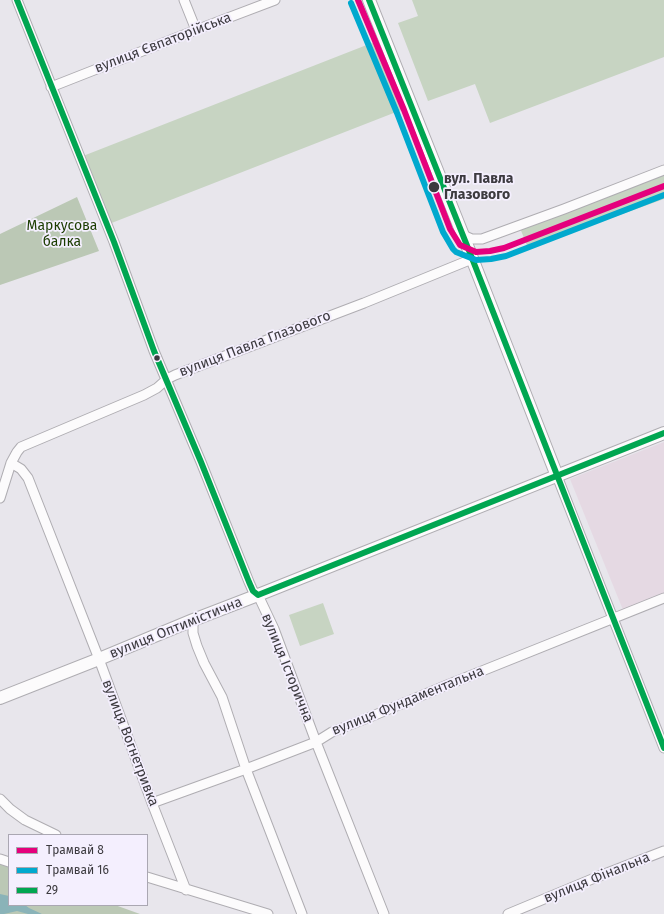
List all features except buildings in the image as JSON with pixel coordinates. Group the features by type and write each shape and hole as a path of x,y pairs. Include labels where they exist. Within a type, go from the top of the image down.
{"street":[{"name":"вулиця Історична","path":"17,0 114,242 154,351 202,462 249,582 258,595 274,629 316,742 384,914"},
{"path":"184,0 196,30"},
{"name":"вулиця Євпаторійська","path":"51,87 275,0"},
{"path":"369,0 463,235 664,748"},
{"path":"463,235 472,239 482,239 664,170"},
{"name":"вулиця Павла Глазового","path":"11,463 21,447 144,395 157,388 167,379 364,303 472,259"},
{"name":"вулиця Оптимістична","path":"0,698 664,433"},
{"path":"0,498 11,463"},
{"name":"вулиця Вогнетривка","path":"11,463 21,469 28,478 99,659 186,890"},
{"name":"вулиця Фундаментальна","path":"152,803 316,742 332,732 664,598"},
{"path":"193,620 193,633 197,646 222,697 246,769 302,914"},
{"path":"0,799 10,809 25,820 54,834"},
{"name":"вулиця Фінальна","path":"508,914 664,851"},
{"path":"148,877 268,914"}],"shaded area":[{"path":"664,442 664,594 623,610 570,479"}],"green space":[{"path":"412,0 664,0 664,57 490,123 475,84 428,101 398,23 418,16"},
{"path":"382,39 409,107 109,224 83,156"},
{"path":"664,167 664,199 528,248 518,223"},
{"name":"Маркусова балка","path":"77,197 99,251 0,285 0,234"},
{"path":"323,603 334,634 300,646 289,615"},
{"path":"0,864 8,867 8,906 118,906 140,914 0,914"}],"water":[{"path":"0,894 8,896 8,906 26,906 42,914 28,914 17,911 0,914"}],"tram line":[{"name":"8","path":"358,0 404,110 450,229 460,245 476,252 504,248 664,186"},
{"name":"16","path":"351,3 397,113 443,232 456,252 476,260 506,256 664,195"}],"transit line":[{"name":"29","path":"17,0 114,242 154,351 201,462 249,582 253,591 258,595 664,433"},
{"name":"29","path":"369,0 664,748"}],"place":[{"name":"вул. Павла Глазового","path":"434,187"}]}
